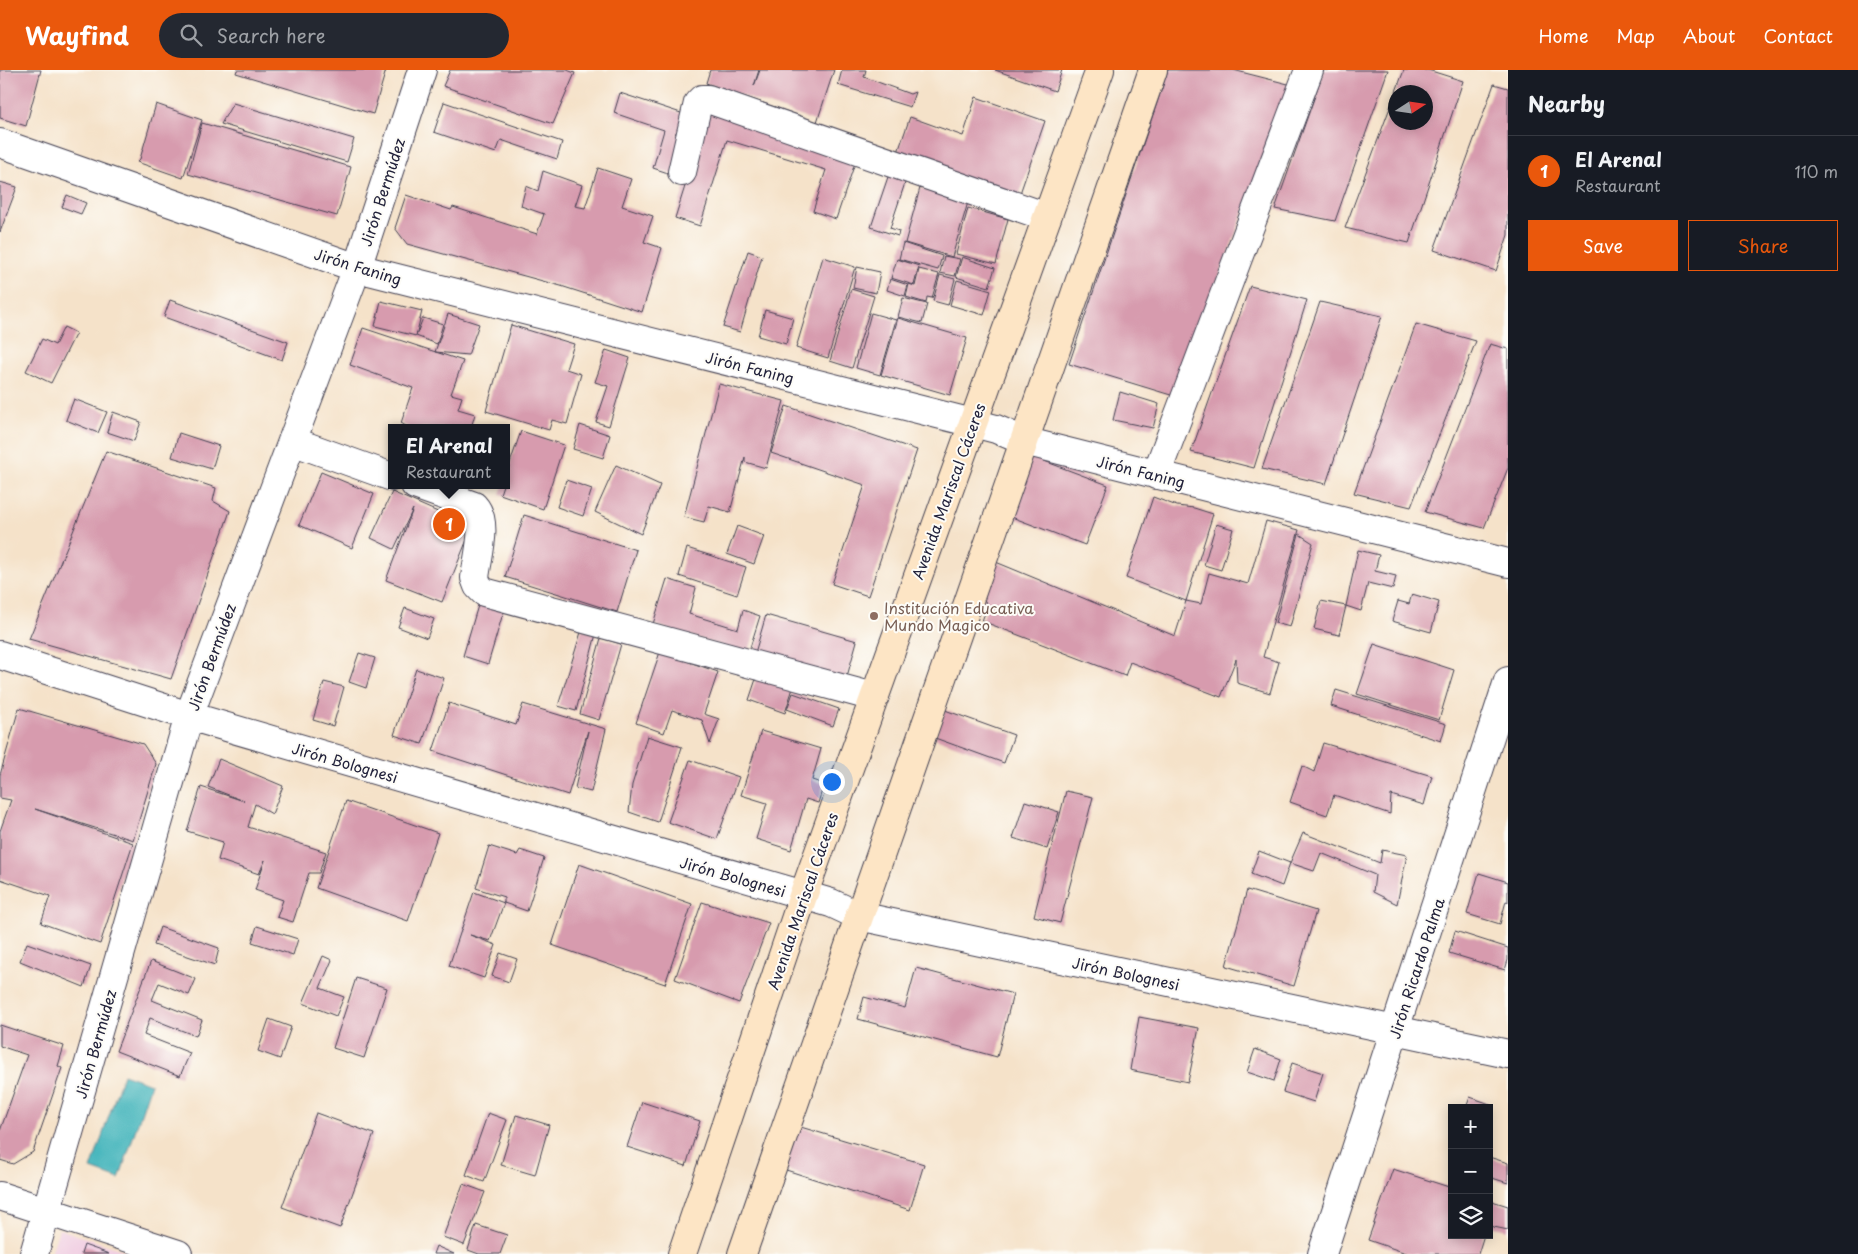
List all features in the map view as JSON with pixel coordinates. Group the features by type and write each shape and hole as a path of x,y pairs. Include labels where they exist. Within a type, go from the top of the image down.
{"main road":[{"name":"Avenida Mariscal Cáceres","path":"682,1254 803,896 1100,70"},
{"path":"742,1254 1153,70"}],"street":[{"name":"Jirón Bermúdez","path":"34,1254 189,716 357,268 422,70"},
{"path":"1156,475 1309,70"},
{"path":"682,172 698,103 702,99 708,99 1047,217"},
{"name":"Jirón Faning","path":"0,143 357,268 973,423 996,429 1024,441 1508,564"},
{"path":"292,441 388,476"},
{"path":"426,489 474,506 480,512 481,524 475,578 478,586 484,592 874,697"},
{"name":"Jirón Bolognesi","path":"0,655 189,716 831,903 859,916 1508,1054"},
{"name":"Jirón Ricardo Palma","path":"1322,1254 1508,682"},
{"path":"0,1196 178,1254"}],"shaded area":[{"path":"59,1229 134,1254 51,1254"}],"water":[{"path":"123,1074 151,1084 119,1179 91,1169"}],"building":[{"path":"0,70 41,70 26,126 0,118"},
{"path":"237,70 386,70 373,114 236,73"},
{"path":"450,70 567,70 575,73 553,124 443,86"},
{"path":"710,70 759,70 754,86 760,70 834,70 817,122 706,83"},
{"path":"842,70 866,70 864,77 910,94 915,92 910,107 838,85"},
{"path":"995,70 1062,70 1055,91"},
{"path":"1168,70 1233,70 1292,85 1174,396 1069,364"},
{"path":"1324,70 1388,70 1335,221 1275,209"},
{"path":"1404,70 1428,70 1463,81 1409,243 1345,228 1388,113 1388,130 1433,130 1433,85 1398,85"},
{"path":"1494,84 1508,88 1508,235 1496,271 1434,250"},
{"path":"620,93 687,115 681,134 675,133 685,137 674,175 653,168 664,130 614,113"},
{"path":"976,97 1045,121 1018,199 897,155 910,117 963,136"},
{"path":"444,102 562,142 557,159 501,140 496,153 434,132"},
{"path":"233,103 354,139 347,162 221,124"},
{"path":"156,104 202,120 183,178 137,162 140,159"},
{"path":"709,110 833,149 830,157 833,152 856,160 836,219 813,211 826,170 727,140 700,226 675,218"},
{"path":"202,123 351,167 337,216 188,174"},
{"path":"598,168 631,179 622,206 653,216 644,242 662,248 642,312 561,286 407,244 395,228 406,195 451,210 453,207 537,234 544,214 521,206 526,186 538,191 543,171 582,185 575,206 585,208"},
{"path":"890,171 907,177 890,228 899,231 898,236 871,227"},
{"path":"0,182 17,187 0,232"},
{"path":"920,188 968,202 952,257 905,243"},
{"path":"67,195 86,203 81,214 62,207"},
{"path":"968,208 1008,219 996,264 956,254"},
{"path":"903,243 942,256 938,270 899,259"},
{"path":"748,251 762,256 740,332 723,327"},
{"path":"944,256 960,259 955,276 940,273"},
{"path":"823,257 855,267 828,358 796,348"},
{"path":"962,257 995,268 989,287 956,277"},
{"path":"897,259 919,266 914,285 891,278"},
{"path":"857,267 880,272 876,293 853,288"},
{"path":"919,269 939,274 932,298 927,297 926,303 906,297 909,284 915,286"},
{"path":"940,275 955,279 948,305 933,301"},
{"path":"890,279 908,285 905,296 887,290"},
{"path":"957,280 991,290 984,315 950,305"},
{"path":"1250,286 1307,300 1254,468 1191,452"},
{"path":"851,289 874,296 852,368 830,361"},
{"path":"903,298 927,304 922,323 898,317"},
{"path":"170,300 288,342 282,360 164,317"},
{"path":"381,301 422,311 416,336 375,326"},
{"path":"1320,302 1382,316 1326,484 1262,469"},
{"path":"765,310 793,318 786,344 758,336"},
{"path":"871,313 896,320 880,375 856,368"},
{"path":"448,314 479,324 468,355 435,352"},
{"path":"423,318 443,324 437,344 416,336"},
{"path":"898,318 967,338 950,395 881,375"},
{"path":"1416,324 1476,341 1411,507 1354,493"},
{"path":"511,325 574,344 566,369 581,374 567,424 552,420 549,430 486,411"},
{"path":"64,327 76,333 51,383 26,371 42,339 55,345"},
{"path":"363,328 463,361 451,394 462,397 458,409 475,414 472,424 403,424 401,423 413,388 350,365"},
{"path":"1490,344 1508,349 1508,468 1484,528 1425,512"},
{"path":"606,350 630,358 609,426 596,422 608,386 595,382"},
{"path":"719,384 784,401 766,468 745,462 745,457 730,512 709,506 704,522 684,517"},
{"path":"1120,392 1159,404 1153,428 1113,420"},
{"path":"74,399 107,412 98,433 66,420"},
{"path":"786,406 917,450 868,596 832,584 865,485 771,453"},
{"path":"113,412 141,422 134,441 107,432"},
{"path":"580,425 610,435 603,458 573,449"},
{"path":"521,431 564,445 543,509 500,494 502,489 510,489 510,463"},
{"path":"179,433 219,446 212,469 172,457"},
{"path":"106,451 216,488 213,501 230,511 171,679 29,639"},
{"path":"1031,456 1108,485 1085,545 1009,516"},
{"path":"616,465 660,485 641,534 595,512"},
{"path":"321,472 374,494 352,548 299,525"},
{"path":"566,480 592,489 583,516 557,507"},
{"path":"392,492 472,527 442,602 386,580 413,509 394,549 371,538"},
{"path":"1153,497 1177,506 1194,508 1213,514 1186,601 1126,578"},
{"path":"524,515 636,550 617,612 505,577"},
{"path":"1266,521 1299,530 1263,657 1279,662 1270,693 1237,683 1236,659 1221,697 1130,662 1125,676 982,621 988,604 977,594 991,560 1175,636 1186,601 1201,604 1209,573 1248,584"},
{"path":"1216,524 1233,529 1221,570 1204,565"},
{"path":"737,526 764,536 754,564 727,554"},
{"path":"1299,534 1313,543 1290,627 1275,623"},
{"path":"687,548 746,567 737,595 679,576"},
{"path":"1358,550 1379,555 1375,571 1396,576 1393,589 1368,583 1361,611 1346,606"},
{"path":"667,579 696,588 689,614 738,629 743,610 760,616 748,654 653,624"},
{"path":"1412,594 1439,602 1431,632 1392,621 1398,601 1409,604"},
{"path":"1321,601 1346,606 1339,635 1314,629"},
{"path":"479,602 504,610 488,664 463,656"},
{"path":"405,608 434,619 427,638 398,627"},
{"path":"766,615 857,641 846,680 755,653"},
{"path":"582,629 596,634 576,711 558,706"},
{"path":"601,638 621,644 599,720 580,714"},
{"path":"1374,644 1454,670 1439,720 1357,694"},
{"path":"660,652 718,672 704,714 719,719 710,744 702,720 672,710 664,733 636,723"},
{"path":"359,653 375,658 366,688 349,682"},
{"path":"416,669 444,678 422,744 394,735"},
{"path":"757,676 793,688 785,713 749,700"},
{"path":"324,682 344,687 333,726 313,720"},
{"path":"1336,690 1446,724 1441,741 1331,706"},
{"path":"793,693 839,709 833,726 787,709"},
{"path":"449,703 516,725 523,704 606,729 591,792 575,788 588,731 568,795 433,751"},
{"path":"19,708 143,744 156,764 133,840 35,809 133,843 100,944 41,923 50,896 0,879 0,831 11,800 0,798 0,775"},
{"path":"945,710 1014,735 1004,763 935,738"},
{"path":"761,731 821,749 812,780 824,784 818,803 806,799 791,850 756,839 767,803 741,795"},
{"path":"647,736 682,747 658,822 629,812 632,785"},
{"path":"1323,743 1432,776 1424,805 1391,795 1390,814 1334,795 1327,815 1290,802 1302,766 1314,772"},
{"path":"219,759 283,786 272,814 255,804 248,827 326,852 319,873 309,873 293,922 277,917 283,900 255,890 265,860 259,874 218,860 223,842 187,831 201,787 244,801 208,787"},
{"path":"690,760 739,777 717,839 668,822"},
{"path":"1066,791 1093,797 1060,923 1034,916"},
{"path":"346,801 438,833 408,921 316,888"},
{"path":"1025,801 1059,812 1047,849 1013,838"},
{"path":"1303,833 1380,863 1382,850 1407,855 1397,904 1373,892 1375,875 1321,853 1314,871 1290,863"},
{"path":"489,846 517,855 520,850 544,858 527,911 504,903 504,897 476,888"},
{"path":"1259,851 1290,863 1282,886 1251,874"},
{"path":"579,864 692,904 665,984 552,945"},
{"path":"1479,873 1508,882 1508,902 1506,901 1500,924 1467,914"},
{"path":"1247,890 1316,911 1294,986 1226,966"},
{"path":"474,892 504,903 490,941 470,935 496,945 484,978 449,966"},
{"path":"702,902 769,923 739,1003 675,979"},
{"path":"257,926 298,939 293,955 252,942"},
{"path":"160,927 219,948 215,965 154,945"},
{"path":"1455,931 1508,948 1508,960 1505,970 1449,953"},
{"path":"27,943 91,966 84,987 20,961"},
{"path":"500,953 517,959 509,982 492,976"},
{"path":"323,956 332,960 320,988 344,997 336,1016 303,1003"},
{"path":"151,961 196,979 189,995 159,983 152,1000 202,1020 196,1036 150,1018 144,1035 190,1053 180,1076 116,1051"},
{"path":"916,968 1013,994 997,1057 858,1019 864,997 905,1008"},
{"path":"356,978 387,988 364,1058 333,1048"},
{"path":"1139,1017 1199,1028 1188,1082 1130,1070"},
{"path":"269,1019 291,1027 280,1059 258,1051"},
{"path":"0,1025 64,1046 58,1066 62,1068 33,1152 13,1164 0,1160 0,1131 27,1055 0,1046"},
{"path":"1255,1049 1281,1059 1274,1081 1247,1072"},
{"path":"1292,1063 1323,1073 1314,1102 1283,1092"},
{"path":"1470,1097 1490,1104 1467,1104"},
{"path":"642,1102 700,1121 686,1166 627,1147"},
{"path":"316,1113 374,1134 340,1228 282,1207"},
{"path":"488,1113 507,1120 484,1182 466,1175"},
{"path":"516,1115 549,1125 535,1175 501,1165"},
{"path":"794,1125 924,1164 910,1210 780,1168"},
{"path":"1493,1158 1508,1163 1508,1183 1493,1178"},
{"path":"1393,1169 1448,1187 1448,1239 1483,1239 1478,1254 1409,1254 1368,1240"},
{"path":"463,1184 485,1192 464,1245 443,1237"},
{"path":"1493,1201 1508,1206 1508,1230 1493,1227"},
{"path":"476,1225 507,1235 500,1254 479,1254 468,1250"},
{"path":"84,1245 109,1254 81,1254"},
{"path":"436,1246 454,1254 433,1254"}],"place":[{"name":"El Arenal","path":"449,524"},
{"name":"Institución Educativa Mundo Magico","path":"874,616"}]}
